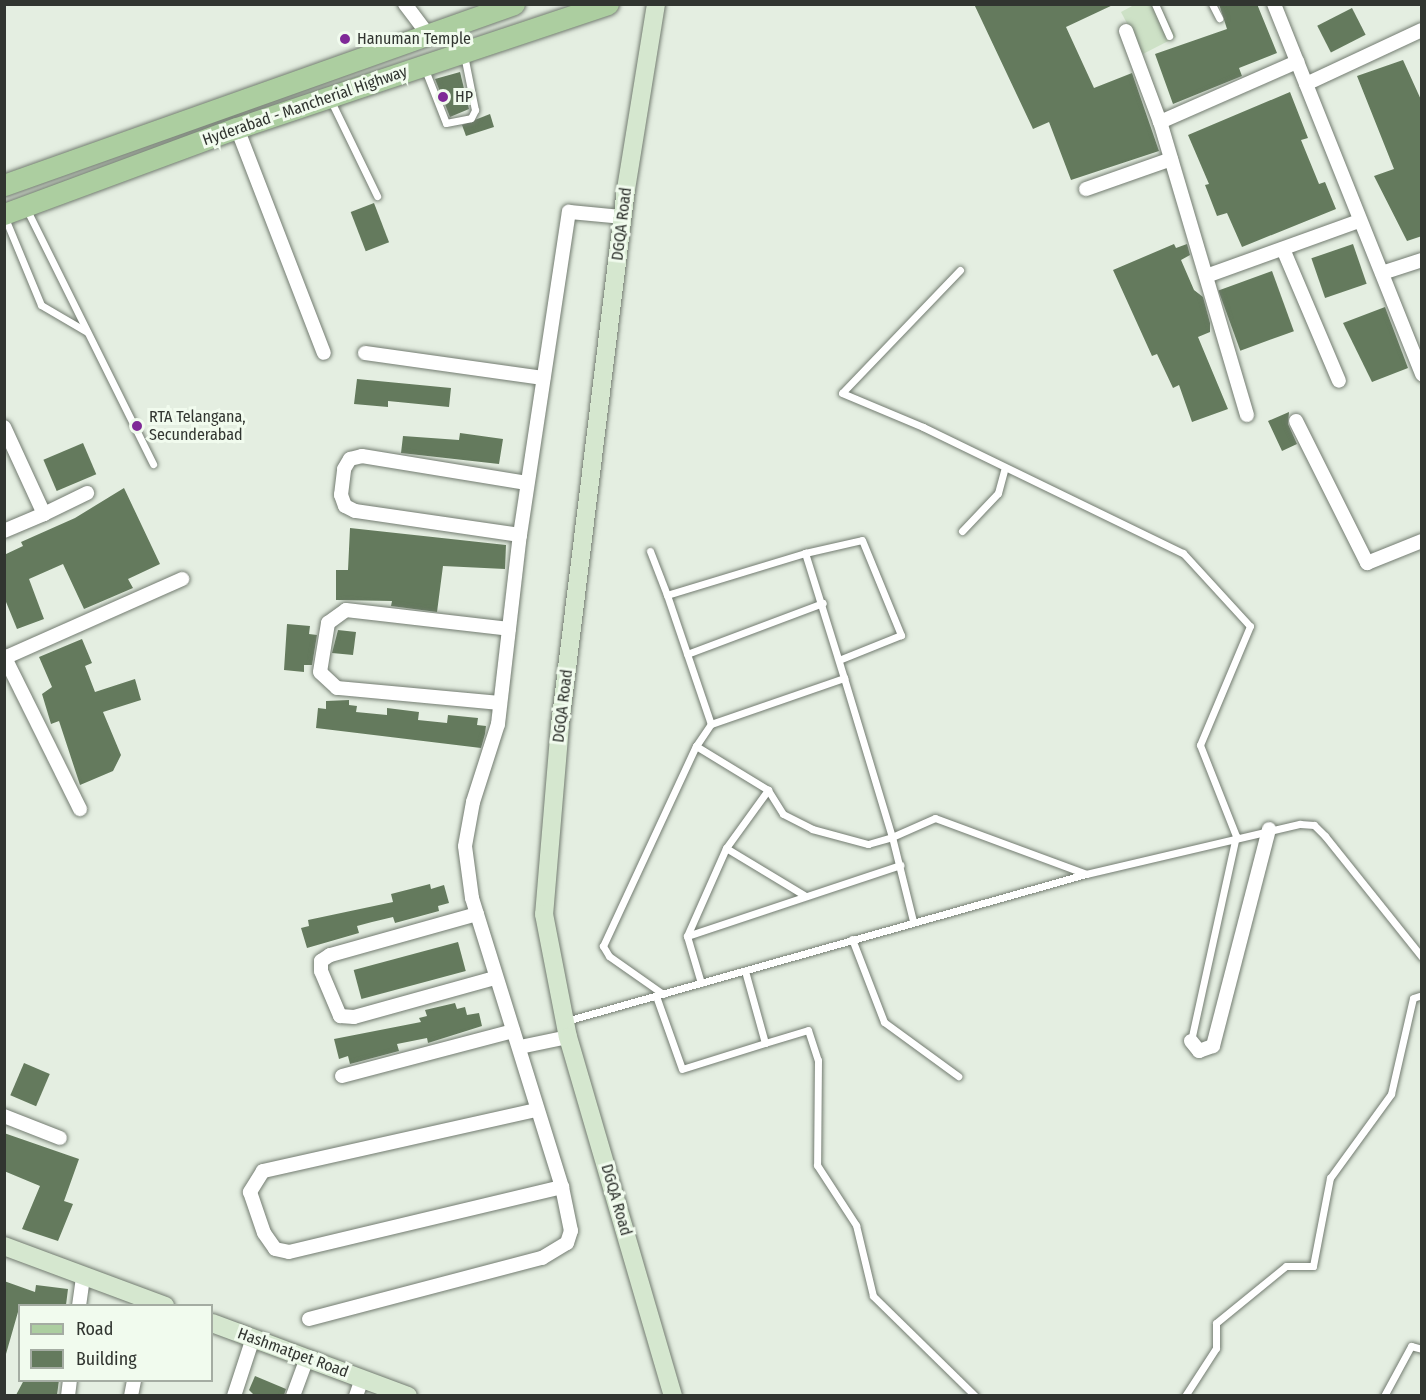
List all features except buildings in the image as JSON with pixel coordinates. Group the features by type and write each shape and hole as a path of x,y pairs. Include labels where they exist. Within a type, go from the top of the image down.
{"main road":[{"name":"Hyderabad - Mancherial Highway","path":"4,185 514,4"},
{"name":"Hyderabad - Mancherial Highway","path":"4,215 237,128 608,4"},
{"name":"DGQA Road","path":"656,4 622,217 560,725 544,914 567,1029 673,1395"},
{"path":"4,1246 159,1304"},
{"name":"Hashmatpet Road","path":"213,1323 307,1358 359,1387 408,1395"}],"street":[{"path":"405,4 428,35"},
{"path":"1274,4 1422,374"},
{"path":"1306,84 1422,30"},
{"path":"1126,31 1160,122 1209,275 1248,415"},
{"path":"1160,122 1297,62"},
{"path":"237,128 324,353"},
{"path":"1086,189 1171,159"},
{"path":"309,1319 556,1252 572,1232 562,1187 536,1110 519,1047 495,978 477,914 467,876 466,835 494,742 520,535 569,212 622,217"},
{"path":"1209,275 1359,221"},
{"path":"1283,249 1339,381"},
{"path":"1382,273 1422,260"},
{"path":"366,353 543,378"},
{"path":"1296,421 1367,563 1422,541"},
{"path":"4,427 44,514"},
{"path":"520,535 355,511 345,506 341,495 344,469 350,459 362,456 528,483"},
{"path":"4,531 87,493"},
{"path":"80,809 5,657 182,579"},
{"path":"500,703 337,688 320,672 328,623 346,610 509,629"},
{"path":"1191,1041 1199,1051 1213,1046 1269,829"},
{"path":"477,914 330,955 321,961 321,971 340,1016 354,1017 495,978"},
{"path":"519,1047 567,1029"},
{"path":"342,1076 513,1031"},
{"path":"536,1110 263,1171 250,1192 264,1233 275,1249 289,1252 562,1187"},
{"path":"4,1116 60,1138"},
{"path":"80,1304 83,1277"},
{"path":"234,1395 253,1338"},
{"path":"293,1395 307,1358"}],"lane":[{"path":"1155,4 1169,36"},
{"path":"1212,4 1219,18"},
{"path":"424,66 446,123 471,118 475,110 463,52"},
{"path":"328,97 377,196"},
{"path":"25,207 153,464"},
{"path":"4,215 41,305 87,332"},
{"path":"960,270 842,393 923,427 1004,470 1183,553 1250,626 1200,745 1236,836 1191,1041"},
{"path":"962,531 998,493 1004,470"},
{"path":"667,595 805,553 862,540 901,635 841,659"},
{"path":"650,551 711,724"},
{"path":"805,553 841,659 844,678 900,865 913,921"},
{"path":"687,654 823,603"},
{"path":"844,678 711,724 696,746 603,946 609,956 660,995 682,1069 808,1030 818,1060 817,1165 856,1225 873,1296 975,1395"},
{"path":"696,746 768,790 783,814 838,839 868,844 892,837 935,818 1086,874"},
{"path":"701,982 687,936 726,848 768,790"},
{"path":"567,1029 701,982 913,921 1236,836 1269,829 1314,825 1422,957"},
{"path":"726,848 804,895"},
{"path":"687,936 804,895 900,865"},
{"path":"852,939 884,1022 958,1076"},
{"path":"745,971 765,1043"},
{"path":"1185,1395 1216,1348 1216,1323 1286,1266 1313,1266 1330,1178 1391,1094 1413,998 1422,995"},
{"path":"1384,1395 1412,1346 1422,1349"}],"green space":[{"path":"1134,5 1160,5 1176,37 1143,54 1121,12"}],"place":[{"name":"Hanuman Temple","path":"345,39"},
{"name":"HP","path":"443,97"},
{"name":"RTA Telangana, Secunderabad","path":"137,426"}]}
